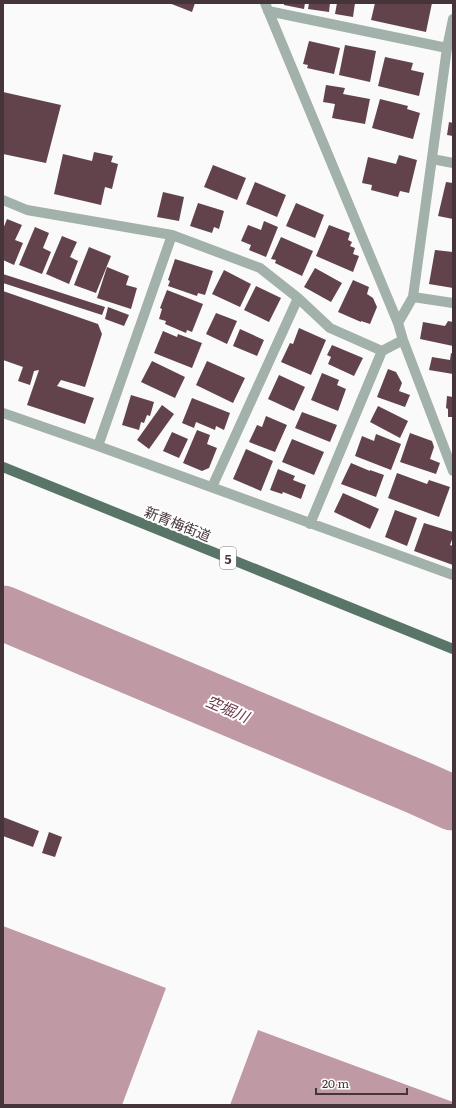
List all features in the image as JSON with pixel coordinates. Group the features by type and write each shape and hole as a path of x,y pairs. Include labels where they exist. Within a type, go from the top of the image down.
{"main road":[{"name":"新青梅街道","path":"3,467 453,649"}],"street":[{"path":"267,7 447,48"},
{"path":"267,7 398,323 403,340 453,471"},
{"path":"398,323 413,297 447,48 453,19"},
{"path":"432,159 453,163"},
{"path":"3,200 27,210 172,235 260,268 298,298 330,328 382,351"},
{"path":"98,446 172,235"},
{"path":"413,297 453,303"},
{"path":"212,487 298,298"},
{"path":"310,524 382,351 403,340"},
{"path":"3,413 453,575"}],"shaded area":[{"path":"3,926 166,988 122,1105 3,1105"},
{"path":"258,1030 453,1102 453,1105 230,1105"}],"building":[{"path":"169,3 195,3 192,12"},
{"path":"284,3 305,3 304,9 284,5"},
{"path":"309,3 330,3 329,12 308,9"},
{"path":"337,3 355,3 353,17 335,14"},
{"path":"375,3 432,3 426,32 371,20"},
{"path":"309,41 340,48 334,74 307,68 308,65 303,64"},
{"path":"345,45 376,51 370,82 339,75"},
{"path":"385,57 413,63 411,70 424,73 419,96 378,86"},
{"path":"326,85 345,88 343,94 370,99 365,124 332,118 335,104 323,102"},
{"path":"3,92 61,105 46,163 3,154"},
{"path":"380,99 408,106 407,109 420,113 413,139 372,128"},
{"path":"449,122 453,123 453,136 447,135"},
{"path":"94,152 113,156 111,162 118,164 112,189 105,187 101,205 54,194 63,154 92,161"},
{"path":"399,155 417,160 409,193 400,191 398,197 371,190 372,185 362,183 368,157 396,164"},
{"path":"213,165 246,178 237,200 204,187"},
{"path":"255,182 286,195 277,217 246,204"},
{"path":"446,182 453,183 453,219 438,216"},
{"path":"163,192 184,197 179,221 157,217"},
{"path":"198,203 224,211 219,229 214,227 212,233 190,226"},
{"path":"296,203 324,215 315,238 286,226"},
{"path":"7,219 22,225 15,240 23,243 14,265 3,260 3,229"},
{"path":"264,221 278,227 266,257 249,250 251,245 241,241 248,225 261,230"},
{"path":"329,225 350,233 348,240 352,242 350,246 355,248 353,254 359,256 353,272 316,256"},
{"path":"35,227 49,233 43,248 51,252 42,274 19,265"},
{"path":"62,236 77,242 70,257 78,261 69,284 46,274"},
{"path":"281,237 313,251 302,276 275,263 276,260 271,259"},
{"path":"89,247 111,256 96,293 74,285"},
{"path":"435,250 453,252 453,288 429,284"},
{"path":"175,259 213,271 205,295 198,293 197,296 168,286 170,281 168,280"},
{"path":"107,267 129,276 126,285 137,288 131,309 97,298"},
{"path":"315,268 342,283 331,302 304,287"},
{"path":"224,270 251,284 240,307 212,294"},
{"path":"3,274 105,307 102,315 3,283"},
{"path":"353,280 369,287 367,294 373,298 377,307 370,324 361,322 338,312"},
{"path":"256,286 281,298 269,322 244,310"},
{"path":"167,290 203,304 192,332 187,330 186,333 165,324 166,321 159,319 162,309 160,308"},
{"path":"3,291 98,324 102,334 85,387 61,380 57,386 94,398 85,424 27,405 39,370 34,371 30,385 18,381 23,367 3,360"},
{"path":"108,307 129,315 124,326 105,319"},
{"path":"216,313 237,321 227,344 206,334"},
{"path":"448,321 453,322 453,346 420,339 423,322 445,326"},
{"path":"299,328 326,340 311,375 281,362 290,343 293,344"},
{"path":"240,329 264,340 257,356 233,346"},
{"path":"163,331 177,337 178,334 202,343 192,368 154,353"},
{"path":"332,345 363,358 354,376 328,364 331,357 327,355"},
{"path":"451,353 453,354 453,374 429,370 432,357 450,360"},
{"path":"152,361 185,377 175,398 141,382"},
{"path":"207,361 245,378 233,403 196,385"},
{"path":"388,369 396,372 402,383 399,391 410,395 405,407 377,397"},
{"path":"322,373 339,380 337,385 346,389 338,411 311,400"},
{"path":"279,375 305,387 294,411 268,399"},
{"path":"131,395 154,402 150,416 147,415 144,423 141,422 139,430 122,425"},
{"path":"447,396 453,397 453,417 448,417 448,409 446,408"},
{"path":"192,398 230,413 224,430 216,426 215,430 196,422 194,428 182,423"},
{"path":"162,405 174,414 149,449 137,440"},
{"path":"378,406 408,421 400,438 370,422"},
{"path":"302,412 337,425 330,442 295,428"},
{"path":"266,416 287,425 275,452 249,442 257,425 262,427"},
{"path":"197,430 210,435 207,444 217,448 209,468 202,471 183,463"},
{"path":"172,432 188,439 179,458 163,451"},
{"path":"410,433 432,441 434,447 430,459 440,463 436,474 400,462"},
{"path":"376,434 401,444 391,470 355,456 362,436 374,441"},
{"path":"292,439 324,452 314,475 282,462"},
{"path":"246,449 273,461 261,491 233,479"},
{"path":"351,463 384,475 376,497 341,484"},
{"path":"278,469 295,476 293,480 306,485 301,499 283,492 282,494 270,490"},
{"path":"397,473 427,484 429,480 450,487 439,517 388,498"},
{"path":"343,493 379,509 370,529 334,512"},
{"path":"395,510 417,518 407,546 385,537"},
{"path":"424,523 453,532 450,545 453,546 453,565 414,551"},
{"path":"3,817 39,831 33,847 3,836"},
{"path":"49,832 62,837 55,857 42,853"}],"waterway":[{"name":"空堀川","path":"3,613 453,803"}]}
